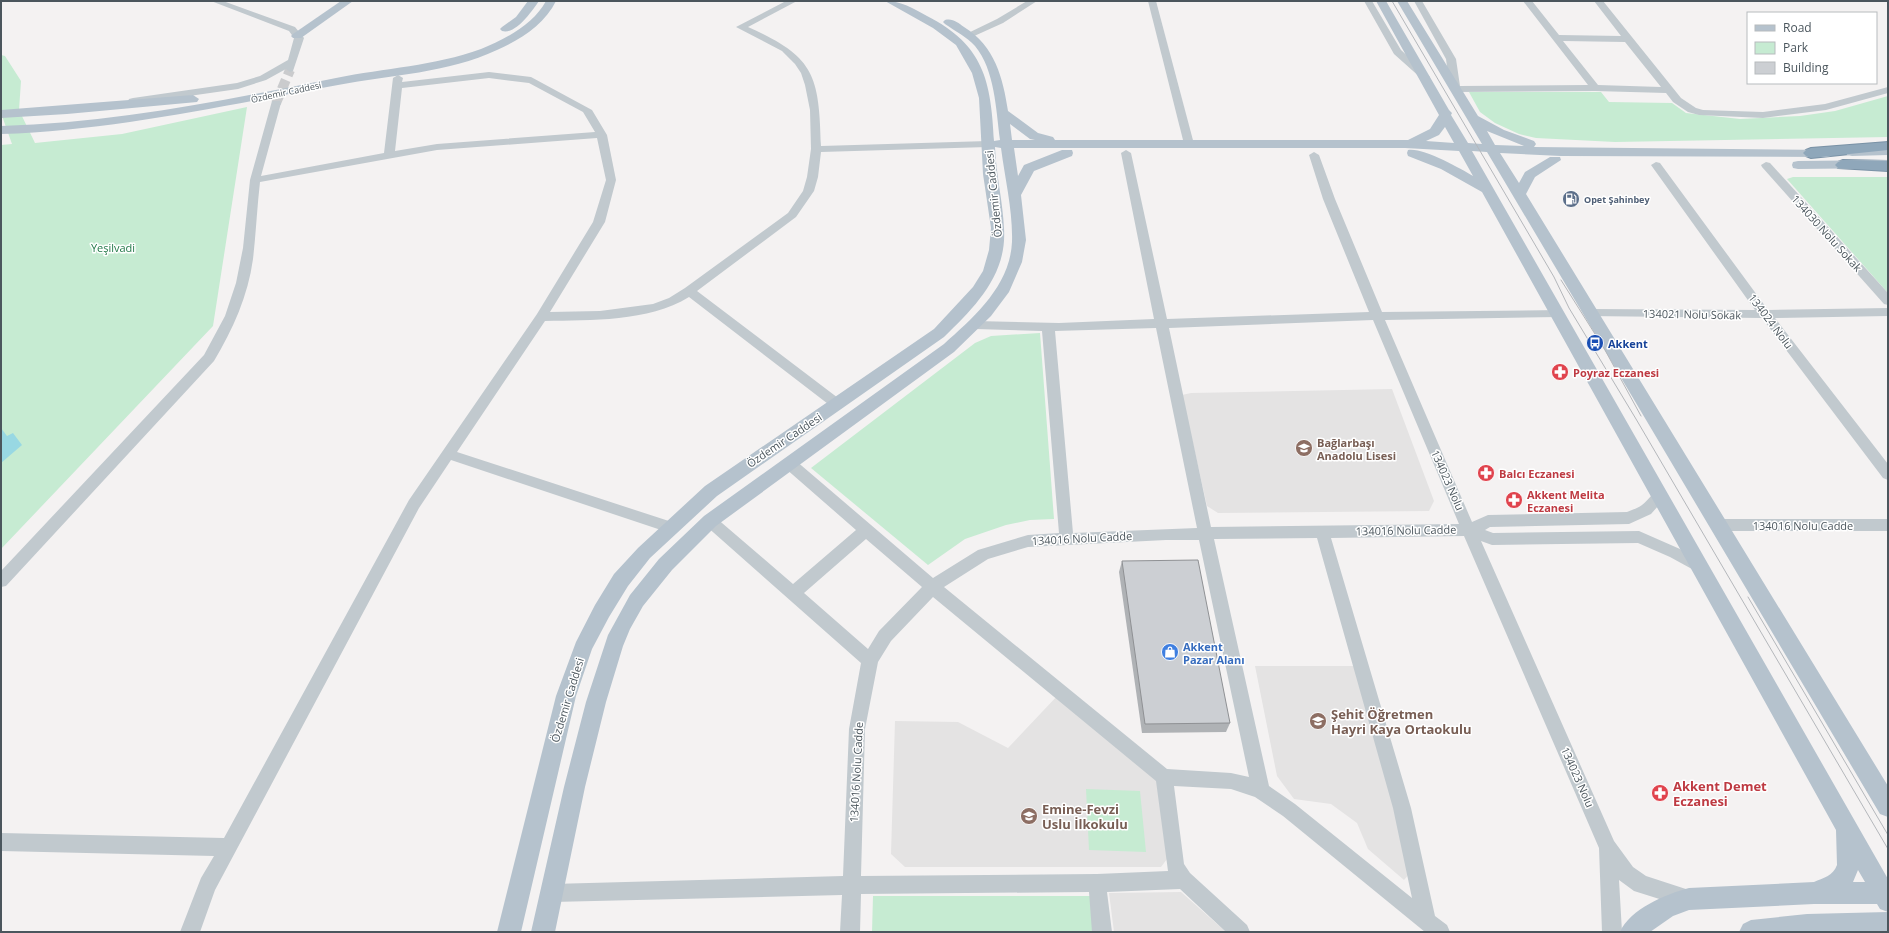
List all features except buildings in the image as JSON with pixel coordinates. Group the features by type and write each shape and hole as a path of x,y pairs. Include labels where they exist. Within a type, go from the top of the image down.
{"highway":[{"path":"1811,153 1888,146"},
{"path":"1842,165 1888,165"}],"main road":[{"path":"297,36 324,20 348,1"},
{"name":"Özdemir Caddesi","path":"1,120 73,117 212,102 336,72 430,57 478,44 496,36 520,19 534,1"},
{"name":"Özdemir Caddesi","path":"1,130 98,124 212,102 451,62 486,51 509,41 532,23 550,6 551,1"},
{"name":"Özdemir Caddesi","path":"509,932 566,696 583,648 602,611 621,580 644,553 670,527 711,490 939,333 960,313 979,289 994,262 998,240 981,78 971,58 959,42 945,30 890,1"},
{"name":"Özdemir Caddesi","path":"543,932 585,740 616,638 628,614 653,578 676,552 710,521 949,348 975,325 1000,295 1013,269 1019,241 1014,196 1003,113 990,62 982,48 969,35 909,1"},
{"path":"1382,1 1887,896"},
{"path":"1402,1 1592,312 1718,525 1888,806"},
{"path":"1,114 212,102"},
{"path":"1,138 65,134 166,118 212,102"},
{"path":"1003,113 1034,136 1063,148 1126,154 1314,155 1409,149 1434,134 1441,126 1446,113"},
{"path":"1473,118 1513,139 1558,156 1888,151"},
{"path":"988,148 1063,148 1189,144 1467,151 1558,156 1656,165 1842,165"},
{"path":"1014,196 1029,168 1063,148"},
{"path":"1409,149 1446,166 1489,191"},
{"path":"1519,194 1530,175 1558,156"},
{"path":"1814,893 1839,882 1846,870 1850,855 1844,821"},
{"path":"1632,932 1658,910 1672,903 1689,899 1814,893 1887,896"},
{"path":"1751,932 1806,926 1883,927"}],"street":[{"path":"67,110 238,86 264,78 291,66 299,38 292,29 215,1"},
{"path":"541,317 600,315 654,308 673,301 689,291 792,215 806,199 812,183 816,149 815,109 810,81 801,65 790,53 741,27 793,1"},
{"path":"969,35 1000,21 1033,1"},
{"path":"1152,1 1189,144"},
{"path":"1368,1 1397,52 1425,77"},
{"path":"1418,1 1451,59 1455,89 1595,88 1669,90"},
{"path":"1527,1 1595,88"},
{"path":"1598,1 1677,100 1692,110 1723,115 1763,115 1826,107 1888,90"},
{"path":"1557,38 1629,39"},
{"path":"389,156 399,71"},
{"path":"190,932 208,885 414,504 541,317 599,222 611,180 602,134 587,110 531,80 489,75 397,86"},
{"path":"1,581 209,358 221,340 238,302 245,271 255,180 276,103"},
{"path":"255,180 437,147 602,134"},
{"path":"816,149 988,148"},
{"path":"1126,154 1205,533 1261,791"},
{"name":"134023 Nolu","path":"1314,155 1329,199 1416,408 1608,847"},
{"name":"134024 Nolu","path":"1656,165 1765,314 1888,474"},
{"name":"134030 Nolu Sokak","path":"1766,165 1888,302"},
{"path":"689,291 837,404"},
{"name":"134021 Nolu Sokak","path":"1592,312 1765,314 1888,312"},
{"path":"975,325 1048,326 1161,324 1379,316 1558,313"},
{"path":"1048,326 1067,539"},
{"path":"448,454 670,527"},
{"path":"790,464 932,587 1164,777 1231,781 1248,785 1261,791 1289,810 1433,927"},
{"path":"1470,530 1488,521 1629,518 1646,510 1660,496"},
{"path":"710,521 870,660"},
{"name":"134016 Nolu Cadde","path":"1718,525 1888,525"},
{"path":"793,594 866,530"},
{"path":"1470,530 1492,539 1639,537 1675,553 1701,568"},
{"name":"134016 Nolu Cadde","path":"850,932 850,885 857,729 870,660 885,636 932,587 984,554 1028,541 1205,533 1470,530"},
{"path":"1322,531 1402,808 1433,927"},
{"path":"1164,777 1175,867 1183,880 1240,932"},
{"path":"1,842 229,847"},
{"path":"1608,847 1626,874 1641,884 1689,899"},
{"path":"1608,847 1612,932"},
{"path":"552,893 850,885 1097,883 1183,880"},
{"path":"1097,883 1102,932"}],"shaded area":[{"name":"Bağlarbaşı Anadolu Lisesi","path":"1392,389 1434,501 1429,511 1218,513 1207,506 1182,395 1191,393"},
{"name":"Şehit Öğretmen Hayri Kaya Ortaokulu","path":"1255,666 1355,666 1411,872 1404,880 1368,849 1357,823 1331,804 1294,799 1277,776"},
{"name":"Emine-Fevzi Uslu İlkokulu","path":"1059,694 1160,779 1170,855 1161,867 905,867 891,854 895,721 958,722 1008,748"},
{"path":"1181,892 1226,932 1114,932 1109,893"}],"green space":[{"name":"Yeşilvadi","path":"1,55 5,56 21,81 19,110 35,143 122,134 247,107 213,326 1,549 1,145 12,144 1,113"},
{"path":"1469,92 1601,92 1609,102 1672,103 1686,113 1740,119 1800,116 1835,111 1888,96 1888,137 1615,142 1536,138 1519,134 1495,123 1480,112"},
{"path":"1793,177 1888,177 1888,293 1787,179"},
{"path":"1040,333 1054,519 1030,520 1006,525 965,539 928,565 811,468 975,343 991,336"},
{"path":"1086,789 1140,791 1146,852 1089,850"},
{"path":"873,896 1090,896 1094,932 872,932"}],"water":[{"path":"1,428 7,436 13,433 22,445 1,463"}],"tunnel":[{"path":"276,103 290,70"}],"tram line":[{"path":"1392,1 1554,277 1569,308 1636,419 1888,849"},
{"path":"1561,280 1605,350 1641,416"},
{"path":"1748,597 1888,835"}],"place":[{"name":"Opet Şahinbey","path":"1571,199"},
{"name":"Akkent","path":"1595,343"},
{"name":"Poyraz Eczanesi","path":"1560,372"},
{"name":"Bağlarbaşı Anadolu Lisesi","path":"1304,448"},
{"name":"Balcı Eczanesi","path":"1486,473"},
{"name":"Akkent Melita Eczanesi","path":"1514,500"},
{"name":"Akkent Pazar Alanı","path":"1170,652"},
{"name":"Şehit Öğretmen Hayri Kaya Ortaokulu","path":"1318,721"},
{"name":"Akkent Demet Eczanesi","path":"1660,793"},
{"name":"Emine-Fevzi Uslu İlkokulu","path":"1029,816"}]}
